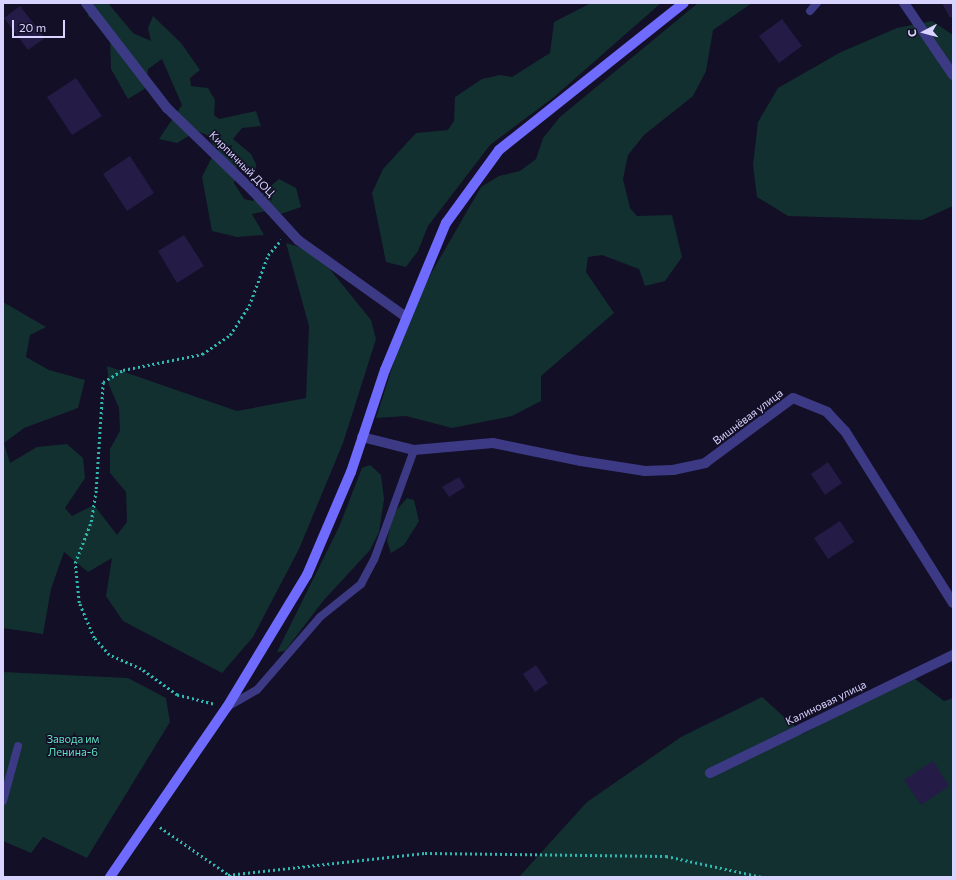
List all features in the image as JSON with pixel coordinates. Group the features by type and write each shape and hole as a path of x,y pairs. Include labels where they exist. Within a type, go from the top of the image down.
{"main road":[{"path":"110,877 227,707 307,574 351,472 406,317 446,223 499,150 684,3"}],"street":[{"name":"Кирпичный ДОЦ","path":"86,3 167,108 290,231 344,275 406,317"},
{"path":"904,3 953,75"},
{"name":"Вишнёвая улица","path":"362,438 414,450 493,443 581,461 645,471 673,470 705,462 793,398 827,412 845,431 953,603"},
{"name":"Калиновая улица","path":"710,773 953,655"}],"lane":[{"path":"810,11 817,3"},
{"path":"227,707 257,690 320,617 361,584 374,560 414,450"},
{"path":"3,801 18,746"}],"path":[{"path":"227,707 177,694 141,669 109,655 94,638 79,603 75,563 91,522 96,489 103,382 122,370 202,354 230,335 248,306 268,255 290,231"},
{"path":"150,819 232,877"},
{"path":"228,875 425,853 666,856 762,877"}],"green space":[{"path":"86,3 108,3 133,33 151,41 148,28 153,16 181,43 200,70 190,78 191,86 208,88 215,100 214,115 219,119 256,111 261,126 242,128 233,139 251,154 256,164 255,174 237,166 234,183 244,199 253,201 279,179 296,188 301,207 281,214 272,210 252,214 264,235 237,237 212,231 202,177 216,149 207,135 197,131 177,143 159,139 182,105 162,59 148,69 146,88 128,99 111,69 110,36 88,16"},
{"path":"591,3 661,3 554,97 490,145 428,226 418,251 406,267 386,262 372,193 383,169 416,133 448,130 454,121 455,97 482,79 500,75 512,77 550,53 554,22"},
{"path":"698,3 752,3 713,30 706,71 693,96 644,135 628,155 623,179 630,208 637,216 672,215 682,257 665,281 645,286 639,269 602,255 588,257 586,272 614,313 541,376 541,401 512,416 452,428 406,416 376,418 399,346 425,284 481,187 499,176 520,171 536,159 543,138 560,117"},
{"path":"932,21 953,35 953,206 922,220 788,216 757,197 753,165 758,122 778,88 841,52 897,28"},
{"path":"286,243 316,252 371,320 376,339 343,443 299,549 253,637 222,673 123,621 106,596 112,558 88,572 64,552 51,589 43,634 3,628 3,302 46,327 30,335 26,357 49,370 85,380 78,408 24,428 4,443 10,463 37,447 67,444 83,458 85,478 65,508 72,516 94,505 117,535 127,522 126,492 110,473 110,449 120,431 119,408 109,385 107,366 237,411 306,398 309,326"},
{"path":"370,465 381,475 384,499 379,532 370,550 323,601 285,651 277,652 339,527 362,468"},
{"path":"407,498 414,500 419,521 404,545 391,553 387,541 394,513"},
{"name":"Завода им Ленина-6","path":"3,672 128,678 166,698 170,722 87,858 43,837 31,853 3,841"},
{"path":"911,676 944,701 953,698 953,877 519,877 587,802 681,737 762,697 803,734"}],"building":[{"path":"942,3 953,3 953,16 950,18"},
{"path":"20,6 45,38 28,50 4,18"},
{"path":"782,19 802,46 779,63 759,36"},
{"path":"76,78 102,116 72,135 47,97"},
{"path":"130,156 154,193 127,211 103,174"},
{"path":"184,235 204,266 177,283 158,251"},
{"path":"828,462 842,483 825,495 811,474"},
{"path":"459,477 465,487 449,497 442,487"},
{"path":"840,521 854,542 828,559 814,538"},
{"path":"536,665 548,683 535,692 523,674"},
{"path":"933,761 949,786 921,805 904,780"}]}
